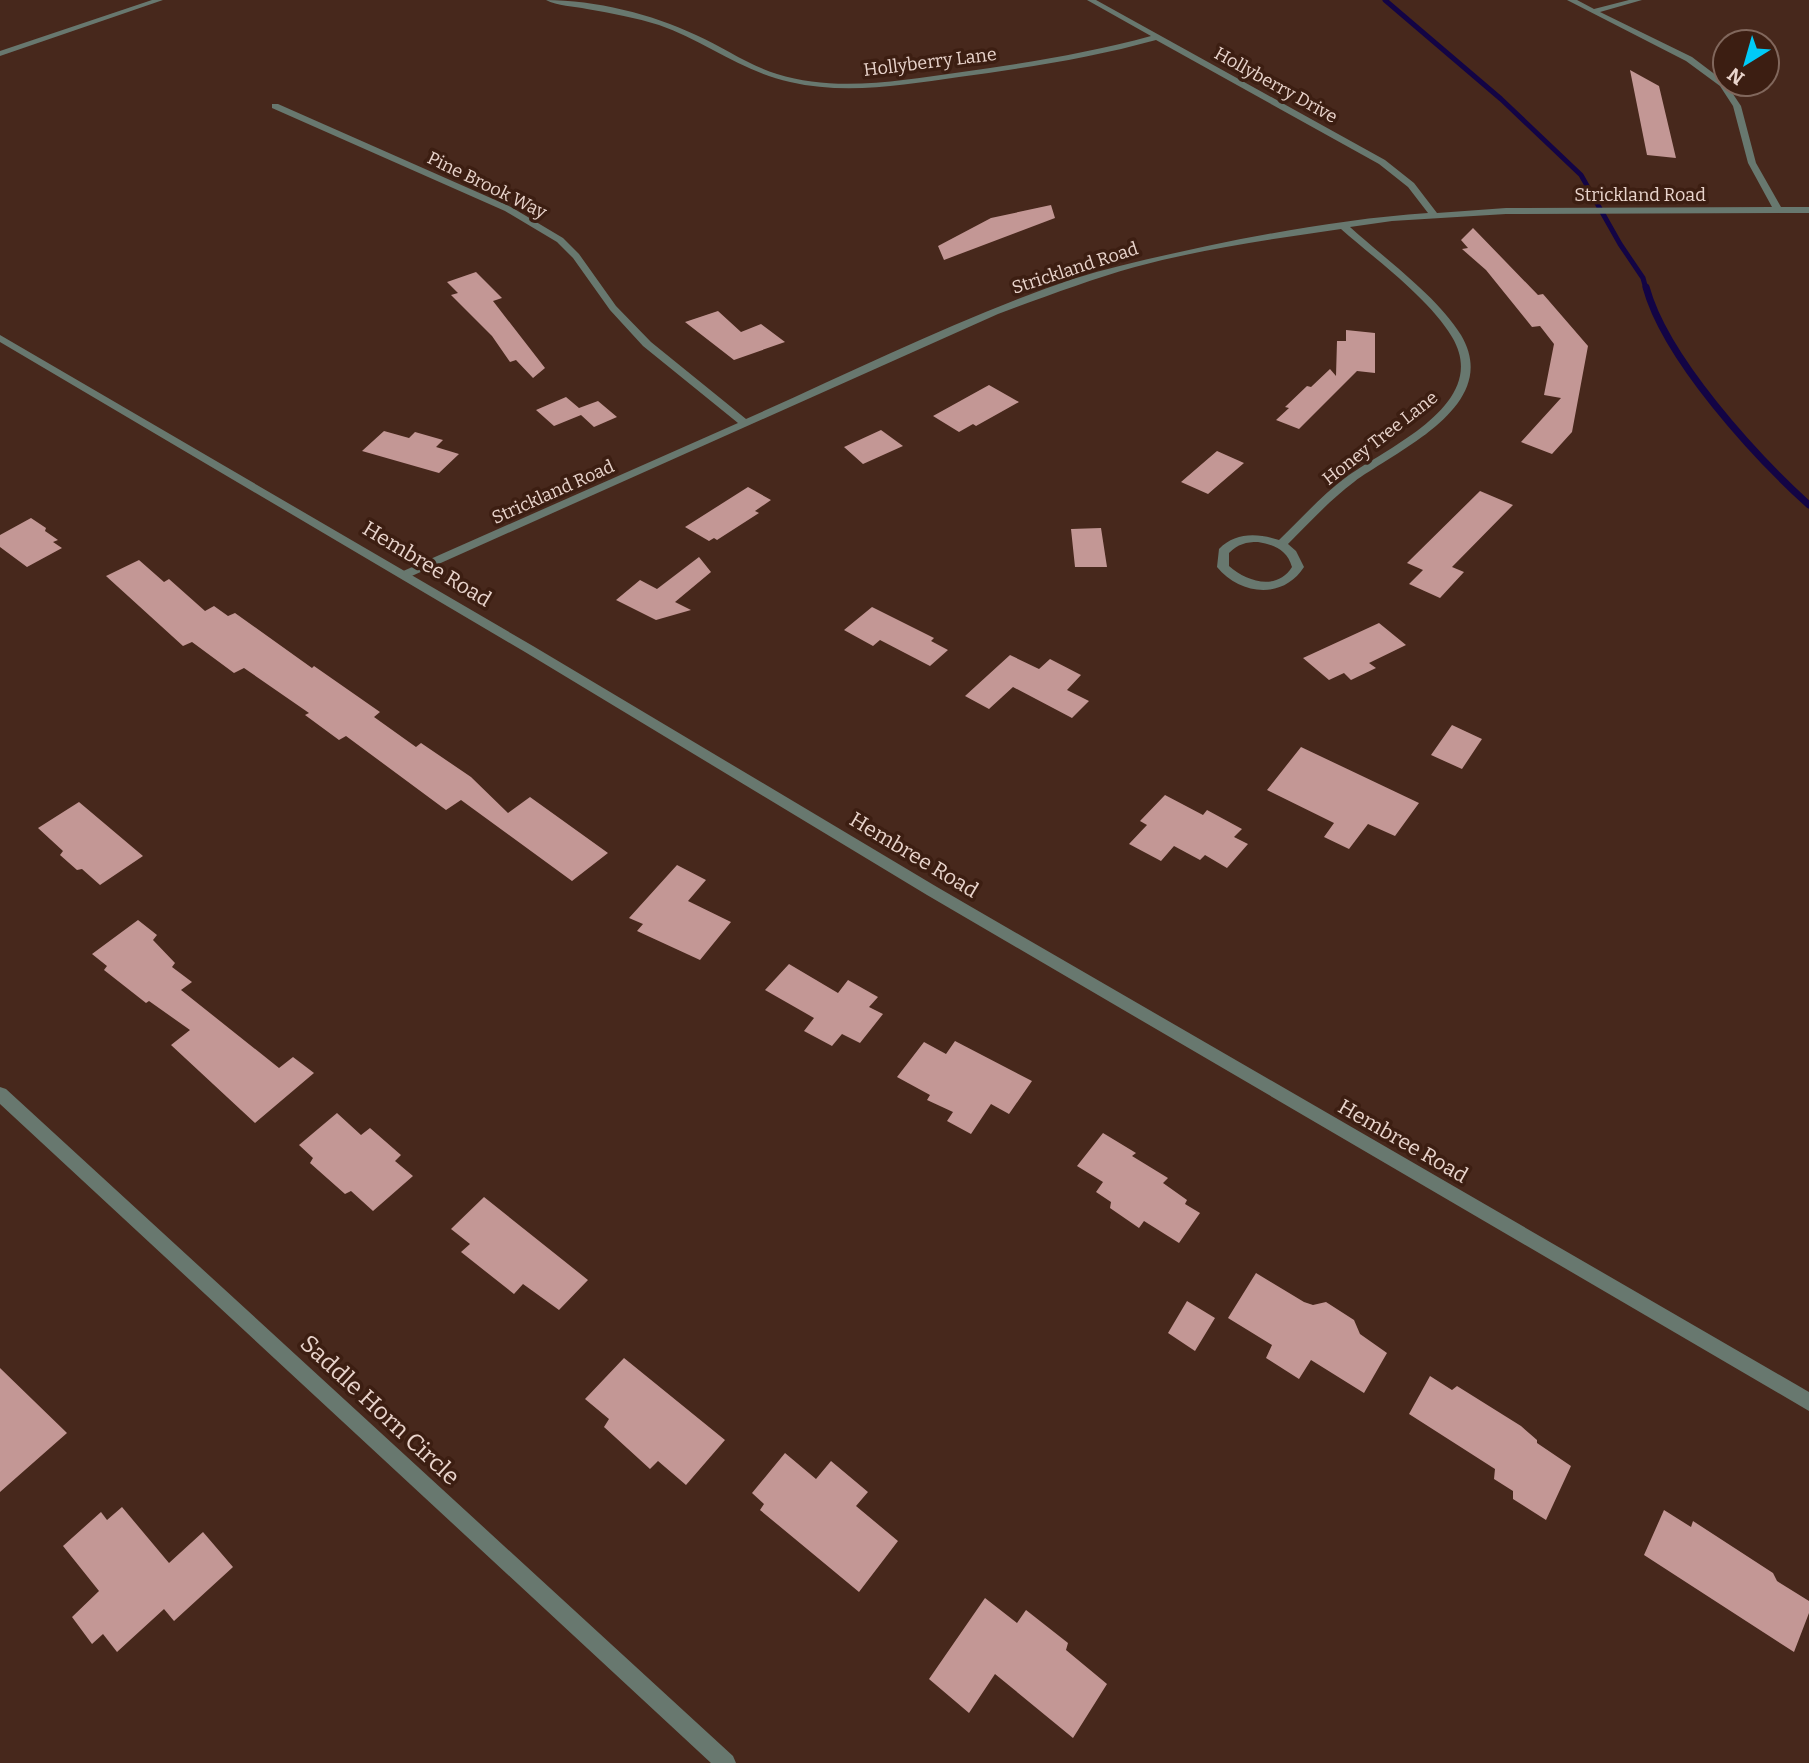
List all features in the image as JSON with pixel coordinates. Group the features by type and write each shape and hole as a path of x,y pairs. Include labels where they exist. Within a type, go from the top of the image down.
{"street":[{"path":"0,54 159,0"},
{"name":"Hollyberry Lane","path":"550,0 655,22 694,36 758,72 792,81 831,86 890,85 1058,62 1157,37"},
{"name":"Hollyberry Drive","path":"1091,0 1382,162 1411,185 1433,214"},
{"path":"1571,0 1689,59 1723,84 1737,106 1752,163 1778,211"},
{"path":"1593,11 1638,0"},
{"name":"Pine Brook Way","path":"275,106 508,209 540,227 576,256 613,308 647,344 678,372 745,423"},
{"name":"Strickland Road","path":"405,575 995,312 1078,281 1198,249 1433,214 1506,211 1809,211"},
{"name":"Honey Tree Lane","path":"1281,544 1349,480 1443,415 1459,396 1466,373 1462,346 1447,322 1343,226"},
{"name":"Hembree Road","path":"0,338 405,575 932,891 1809,1402"},
{"path":"1258,538 1281,544 1296,558 1298,567 1288,581 1277,585 1251,584 1239,580 1223,567 1223,552 1236,541 1258,538"},
{"name":"Saddle Horn Circle","path":"0,1094 726,1763"}],"building":[{"path":"1630,70 1659,86 1676,158 1647,155"},
{"path":"1051,205 1055,218 944,260 938,246 991,218"},
{"path":"1473,228 1538,295 1543,294 1588,346 1572,432 1552,454 1521,442 1561,398 1544,395 1554,344 1540,326 1532,327 1486,270 1462,249 1468,248 1461,240"},
{"path":"476,272 502,298 493,301 545,368 533,378 516,360 510,362 492,336 451,295 458,293 447,282"},
{"path":"718,311 741,332 761,324 785,342 734,360 685,322"},
{"path":"1346,330 1375,333 1375,373 1357,371 1299,429 1276,420 1289,408 1285,407 1307,386 1311,387 1330,369 1336,376 1337,341 1346,341"},
{"path":"989,385 1019,402 976,426 973,424 959,432 933,416"},
{"path":"566,397 579,408 598,401 617,417 594,427 581,415 554,426 536,410"},
{"path":"881,430 903,446 863,464 844,447"},
{"path":"384,431 409,438 415,432 443,440 436,447 459,454 439,473 362,451"},
{"path":"1217,451 1244,463 1208,494 1181,482"},
{"path":"748,487 771,500 755,511 759,513 717,540 714,538 709,541 685,527"},
{"path":"1480,491 1513,505 1452,567 1464,572 1440,598 1409,584 1423,570 1407,563"},
{"path":"31,518 46,528 45,531 58,540 53,542 62,548 27,567 0,547 0,535"},
{"path":"1101,528 1107,567 1075,567 1071,529"},
{"path":"699,557 711,572 675,602 691,610 656,620 616,600 640,580 657,589"},
{"path":"139,560 164,582 169,579 205,611 214,606 228,616 235,613 312,668 314,666 380,712 374,717 416,747 421,743 471,777 508,813 530,797 608,853 572,881 461,800 446,810 346,736 339,740 305,715 309,713 244,668 234,673 192,642 183,646 106,576"},
{"path":"872,607 934,638 931,641 948,650 930,666 880,640 873,646 844,630"},
{"path":"1379,623 1406,645 1369,663 1376,668 1351,680 1344,673 1329,680 1303,658"},
{"path":"1010,655 1039,669 1050,659 1081,675 1067,690 1089,701 1072,718 1013,687 989,709 965,696"},
{"path":"1452,725 1482,739 1462,769 1431,755"},
{"path":"1301,747 1419,803 1395,836 1368,824 1349,849 1324,837 1334,823 1267,790"},
{"path":"1165,795 1203,815 1207,810 1242,829 1234,837 1248,844 1227,868 1205,855 1200,860 1174,846 1161,861 1129,844 1147,825 1140,821"},
{"path":"79,802 143,856 100,885 60,855 63,851 38,828"},
{"path":"677,865 706,880 688,901 731,922 700,960 637,931 643,924 629,918"},
{"path":"138,920 157,935 153,940 175,963 172,967 192,982 181,990 279,1068 293,1057 314,1073 255,1123 171,1045 190,1030 149,1001 146,1003 104,970 107,966 92,954"},
{"path":"789,964 838,993 848,980 878,997 869,1007 883,1014 860,1043 842,1034 832,1046 804,1031 814,1018 765,990"},
{"path":"955,1041 1032,1081 1009,1114 991,1104 971,1134 947,1121 953,1112 927,1100 930,1095 897,1077 924,1042 946,1054"},
{"path":"337,1113 361,1135 370,1128 401,1155 395,1161 413,1176 373,1211 351,1191 345,1194 310,1163 313,1158 299,1145"},
{"path":"1103,1133 1136,1153 1132,1156 1168,1178 1163,1183 1187,1200 1185,1204 1200,1213 1179,1243 1144,1221 1139,1228 1110,1208 1111,1202 1096,1192 1103,1182 1077,1166"},
{"path":"484,1197 588,1280 559,1310 523,1284 514,1294 461,1252 470,1244 451,1229"},
{"path":"1256,1273 1304,1302 1313,1305 1326,1302 1354,1320 1360,1334 1387,1353 1364,1393 1311,1360 1299,1379 1266,1358 1272,1345 1228,1318"},
{"path":"1187,1301 1215,1318 1195,1351 1168,1333"},
{"path":"624,1358 725,1440 686,1485 658,1461 650,1469 604,1427 609,1419 585,1399"},
{"path":"0,1368 67,1433 0,1492"},
{"path":"1430,1376 1452,1390 1457,1386 1521,1426 1537,1443 1571,1466 1546,1520 1513,1499 1513,1491 1494,1479 1495,1469 1409,1414"},
{"path":"785,1453 816,1479 831,1461 868,1492 856,1506 898,1541 859,1592 760,1510 764,1504 752,1493"},
{"path":"122,1507 169,1563 203,1532 233,1567 174,1621 164,1609 117,1652 103,1634 92,1644 72,1617 99,1591 63,1546 101,1512 107,1520"},
{"path":"1664,1510 1691,1527 1693,1521 1773,1573 1777,1581 1809,1601 1809,1613 1794,1652 1644,1555"},
{"path":"985,1598 1017,1623 1026,1610 1068,1643 1066,1650 1107,1684 1073,1738 995,1674 969,1713 929,1679"}],"waterway":[{"path":"1385,0 1501,99 1581,175 1620,244 1643,278 1646,289"},
{"path":"1646,287 1656,315 1672,344 1714,404 1763,460 1809,505"}]}
